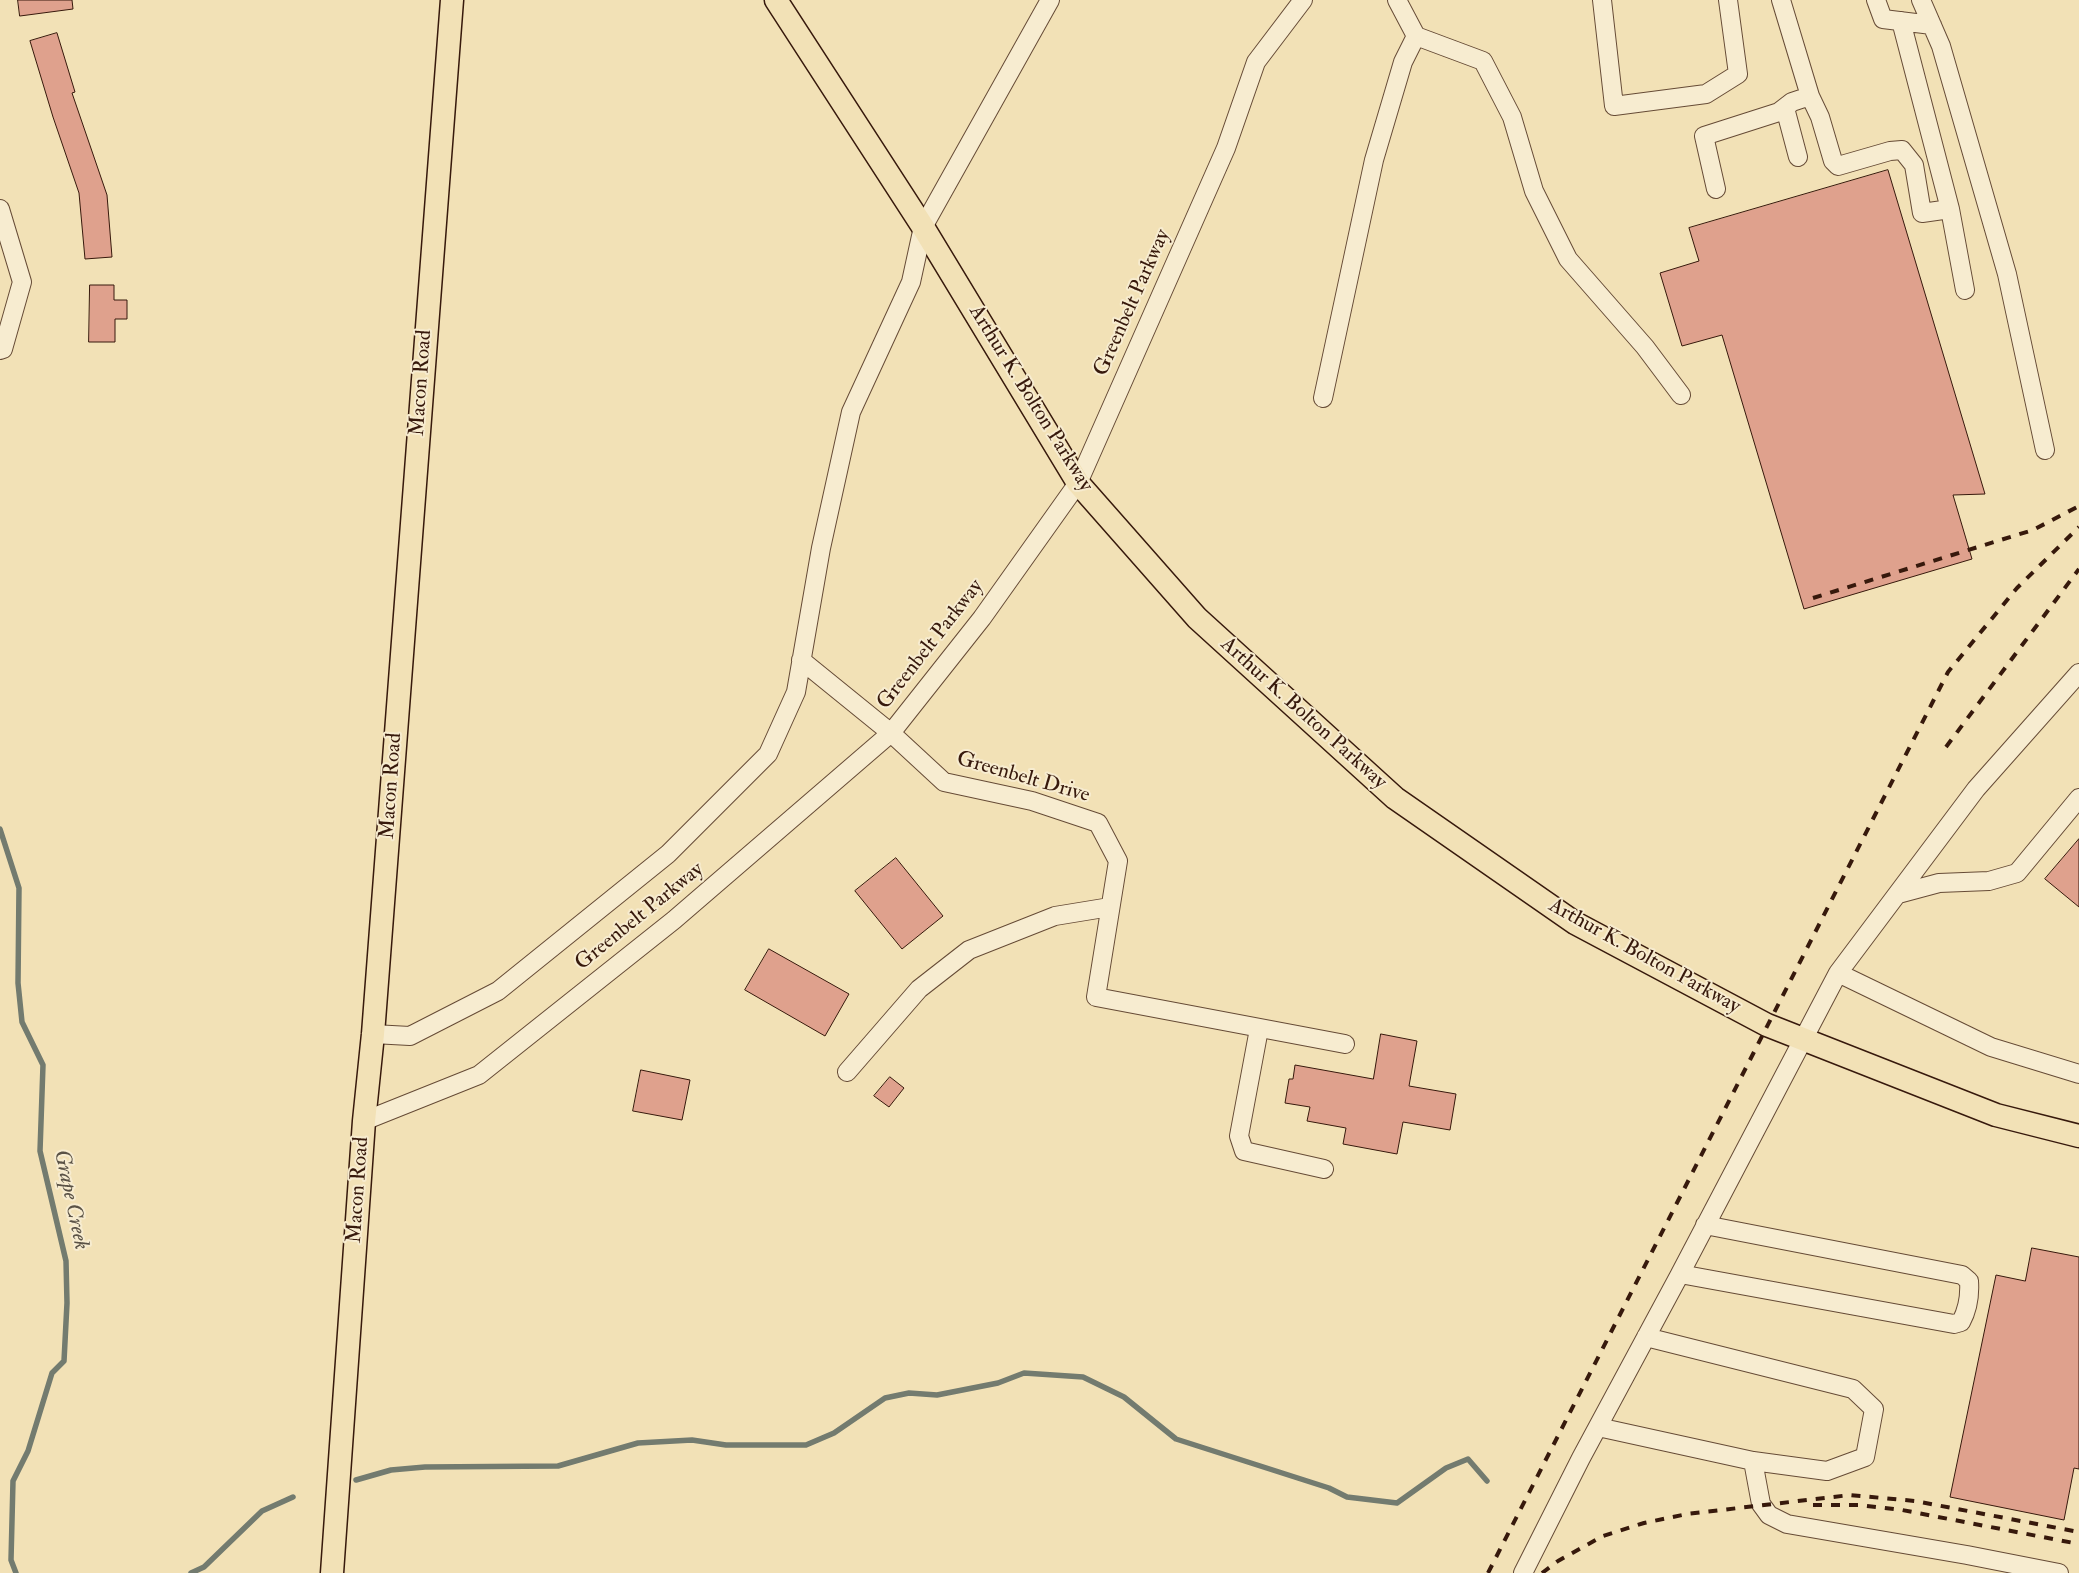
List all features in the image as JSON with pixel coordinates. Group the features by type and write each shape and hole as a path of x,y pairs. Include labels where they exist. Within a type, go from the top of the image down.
{"main road":[{"name":"Macon Road","path":"332,1573 364,1121 373,1034 452,0"},
{"name":"Arthur K. Bolton Parkway","path":"776,0 923,227 1078,483 1197,618 1395,798 1575,923 1767,1025 1996,1115 2079,1136"}],"street":[{"name":"Greenbelt Parkway","path":"373,1034 410,1036 498,990 668,854 768,754 796,692 821,548 851,412 911,282 923,227 1050,0"},
{"name":"Greenbelt Parkway","path":"364,1121 479,1075 674,920 892,733 982,618 1078,483 1226,148 1256,62 1303,0"},
{"path":"1397,0 1416,36 1483,61 1512,117 1534,191 1568,259 1645,347 1681,395"},
{"path":"1602,0 1614,106 1706,94 1738,74 1728,0"},
{"path":"1781,0 1810,96 1820,117 1833,161 1838,166 1890,151 1902,150 1914,165 1922,213 1950,209"},
{"path":"1876,0 1883,19 1932,24"},
{"path":"1921,0 1941,46 2007,274 2045,450"},
{"path":"1902,21 1950,209 1966,290"},
{"path":"1322,398 1374,160 1402,62 1416,36"},
{"path":"1716,189 1704,136 1779,112 1792,102 1810,96"},
{"path":"1785,108 1798,157"},
{"path":"0,209 22,282 2,350"},
{"name":"Greenbelt Drive","path":"801,660 892,733 944,782 1032,801 1098,823 1118,861 1096,997 1259,1029"},
{"path":"1523,1573 1838,973 1976,789 2079,673"},
{"path":"1898,894 1939,883 1989,881 2017,873 2079,798"},
{"path":"847,1072 919,989 969,950 1055,916 1110,907"},
{"path":"1838,973 1992,1047 2079,1074"},
{"path":"1324,1169 1244,1151 1239,1136 1259,1029 1345,1044"},
{"path":"1680,1274 1954,1324 1961,1322 1966,1314 1970,1292 1969,1281 1962,1274 1705,1225"},
{"path":"1598,1427 1753,1461 1827,1471 1865,1457 1874,1409 1853,1389 1646,1337"},
{"path":"1753,1461 1761,1504 1769,1515 1787,1524 2059,1573"}],"building":[{"path":"18,0 72,0 73,9 20,16"},
{"path":"57,33 75,92 72,93 107,195 112,257 85,259 79,193 30,41"},
{"path":"1888,170 1985,494 1953,495 1972,559 1804,609 1722,335 1682,346 1660,273 1699,261 1689,228"},
{"path":"90,285 114,285 114,300 127,300 127,319 115,319 115,342 89,342"},
{"path":"2079,839 2079,907 2045,879"},
{"path":"896,858 943,916 902,949 855,891"},
{"path":"769,949 849,994 825,1036 745,990"},
{"path":"1381,1034 1417,1041 1409,1086 1456,1094 1450,1130 1403,1122 1397,1154 1343,1144 1346,1128 1307,1121 1310,1107 1285,1103 1289,1079 1293,1079 1295,1065 1373,1079"},
{"path":"641,1070 690,1080 682,1120 633,1111"},
{"path":"890,1077 904,1088 889,1107 874,1096"},
{"path":"2032,1248 2079,1257 2079,1469 2074,1468 2064,1520 1950,1497 1996,1275 2025,1281"}],"waterway":[{"name":"Grape Creek","path":"0,829 19,888 18,983 22,1022 43,1065 40,1151 66,1261 67,1303 64,1361 52,1373 28,1451 13,1481 11,1560 16,1573"},
{"path":"356,1480 391,1470 425,1467 558,1466 638,1443 692,1440 726,1445 806,1445 834,1433 885,1398 909,1393 937,1395 998,1383 1024,1373 1083,1377 1124,1397 1176,1439 1329,1488 1347,1497 1397,1503 1446,1468 1468,1459 1487,1481"},
{"path":"191,1573 204,1567 262,1511 293,1497"}],"railway":[{"path":"1813,598 2033,530 2079,506"},
{"path":"1488,1573 1948,672 2017,588 2079,527"},
{"path":"1946,747 2079,569"},
{"path":"1542,1573 1558,1561 1603,1536 1644,1523 1687,1514 1850,1495 1915,1501 2079,1532"},
{"path":"1813,1505 1859,1505 1902,1510 2079,1544"}]}
